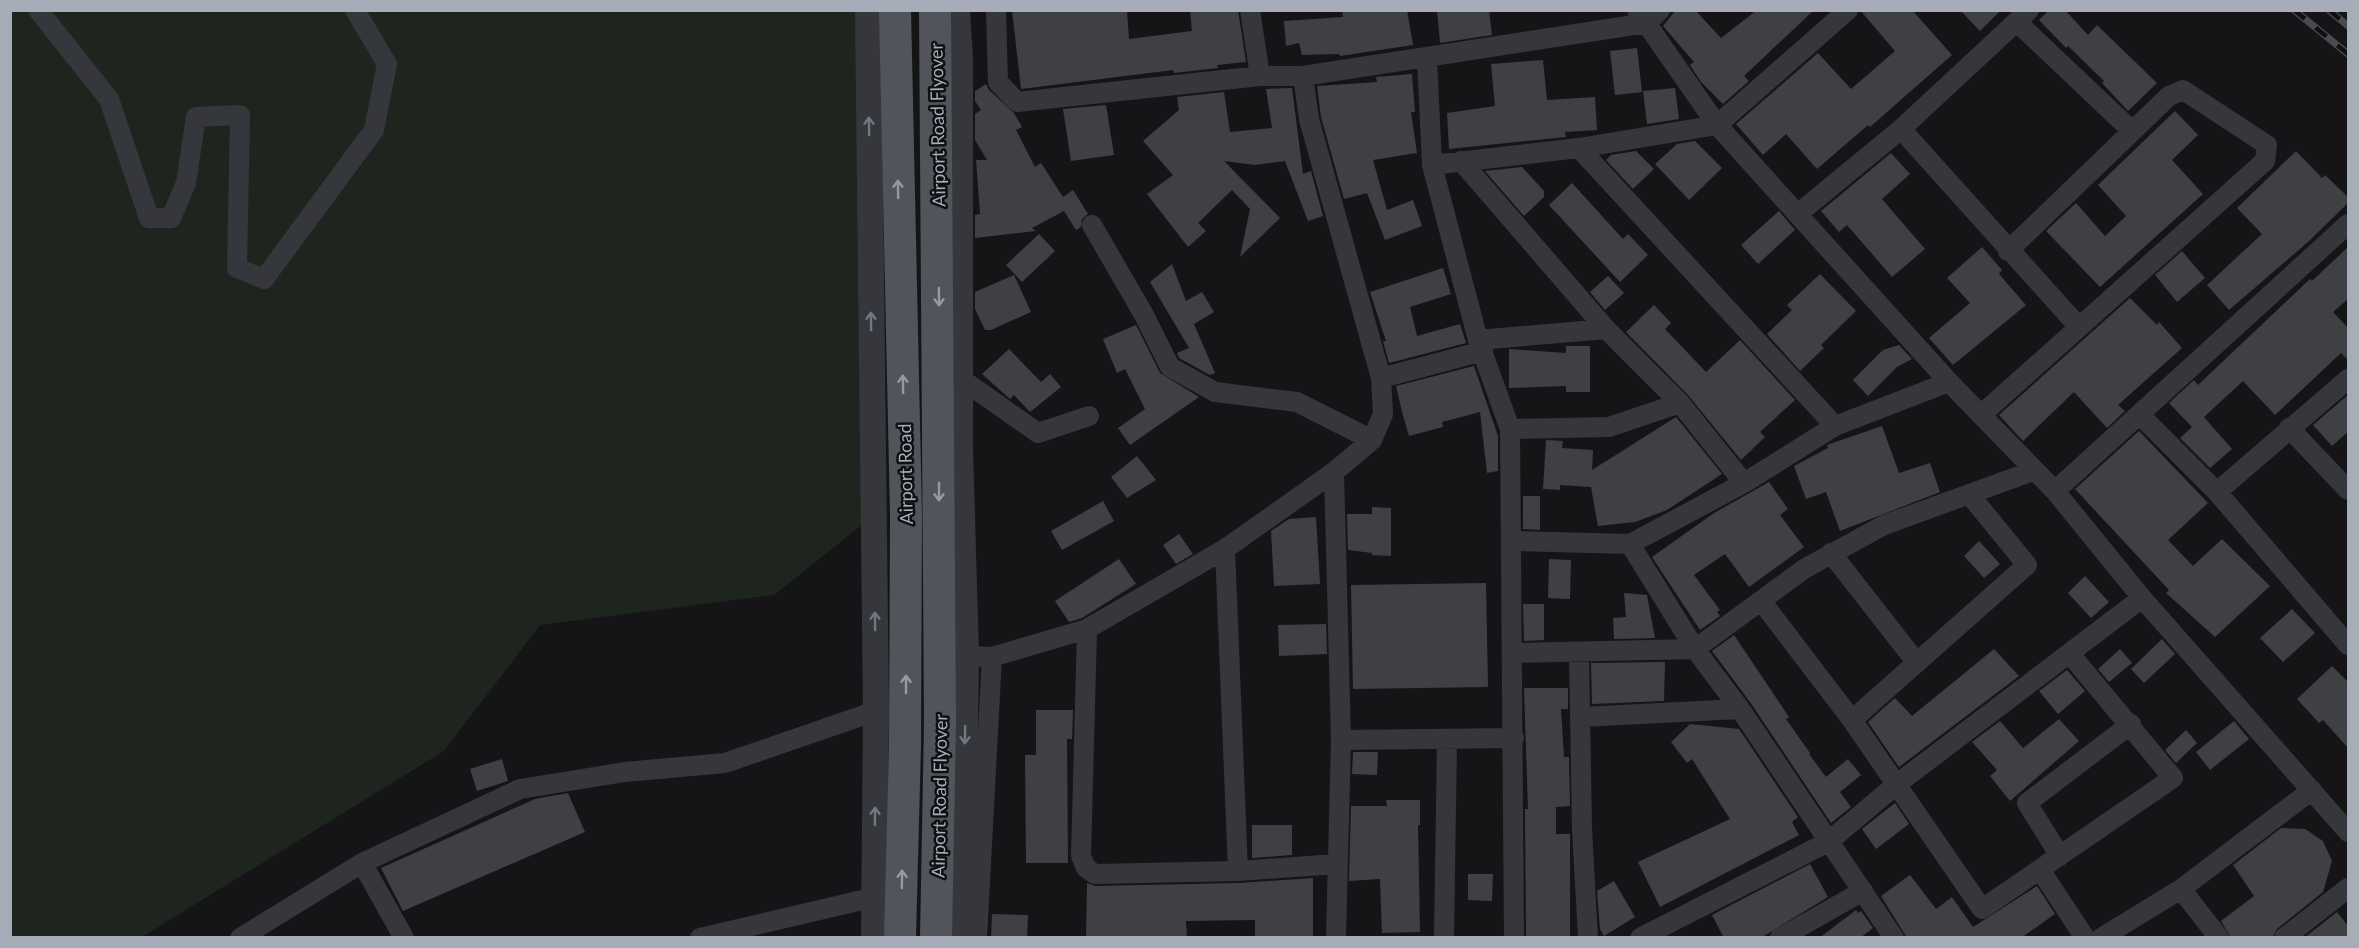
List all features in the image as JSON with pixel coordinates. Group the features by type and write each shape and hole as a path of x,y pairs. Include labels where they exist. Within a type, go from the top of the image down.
{"main road":[{"name":"Airport Road","path":"895,10 906,515 905,745 900,938"},
{"name":"Airport Road Flyover","path":"935,10 949,239 953,655 936,938"}],"street":[{"path":"38,10 109,99 149,218 171,218 186,183 196,117 240,115 237,268 264,279 374,130 387,64 355,10"},
{"path":"868,10 876,711 874,938"},
{"path":"957,10 960,58 949,239 960,378 953,655 962,938"},
{"path":"996,10 998,82 1017,102 1260,76 1303,76 1427,58 1648,15 1717,125 1949,382 1982,414 2033,471 2055,491 2142,598 2349,832"},
{"path":"1250,10 1260,76"},
{"path":"1432,165 1580,148 1717,125 1848,10"},
{"path":"1798,213 1901,129 2023,16 2132,131"},
{"path":"1427,58 1432,165 1480,345 1510,429 1514,938"},
{"path":"953,655 992,657 1087,629 1225,549 1334,472 1372,440 1383,414 1381,378 1309,119 1303,76"},
{"path":"1982,414 2265,161 2267,145 2183,90 2169,96 2008,251"},
{"path":"1901,129 2008,251 2079,327"},
{"path":"1580,148 1835,426"},
{"path":"1461,161 1606,329 1680,403 1744,483"},
{"path":"2055,491 2141,416 2349,224"},
{"path":"1092,225 1144,315 1170,367 1215,392 1297,402 1372,440"},
{"path":"1381,378 1480,345 1606,329"},
{"path":"960,378 1038,433 1089,416"},
{"path":"2217,492 2349,379"},
{"path":"1512,541 1630,544 1744,483 1835,426 1949,382"},
{"path":"1510,429 1609,427 1680,403"},
{"path":"2141,416 2217,492 2349,645"},
{"path":"2289,428 2349,490"},
{"path":"1512,653 1695,650 1762,602 1804,568 1831,553 1884,525 2033,471"},
{"path":"1334,472 1341,740 1336,938"},
{"path":"1852,720 2027,565 1969,494"},
{"path":"1630,544 1695,650 1740,709 1894,938"},
{"path":"1225,549 1238,871"},
{"path":"1831,553 1917,663"},
{"path":"1640,938 1828,842 1897,783 2142,598"},
{"path":"1762,602 1852,720 1982,909 2041,871 2172,778 2131,724 2070,654"},
{"path":"1087,629 1081,856 1086,868 1095,874 1238,871 1337,864"},
{"path":"1580,653 1582,829 1588,938"},
{"path":"977,938 992,657"},
{"path":"1581,717 1740,709"},
{"path":"240,938 362,863 520,789 625,772 725,763 876,711"},
{"path":"2060,856 2027,803 2131,724"},
{"path":"1341,740 1514,738"},
{"path":"1444,938 1447,740"},
{"path":"2101,938 2181,889 2312,790"},
{"path":"362,863 404,938"},
{"path":"2041,871 2085,938"},
{"path":"2284,938 2349,888"},
{"path":"2181,889 2219,938"},
{"path":"1780,938 1804,931 1863,891"},
{"path":"700,938 874,897"}],"shaded area":[{"path":"10,11 868,11 863,524 774,595 540,625 444,751 142,937 11,937"}],"building":[{"path":"1012,10 1127,10 1129,39 1192,31 1190,10 1238,10 1246,62 1217,65 1218,68 1174,73 1173,70 1021,89"},
{"path":"1342,10 1407,10 1413,45 1340,56 1339,54 1302,55 1299,43 1286,46 1284,21 1343,17"},
{"path":"1437,10 1489,10 1492,35 1440,43"},
{"path":"1676,10 1695,10 1721,38 1757,10 1814,10 1744,76 1749,81 1723,104 1701,82 1690,65 1694,62 1663,26"},
{"path":"1860,10 1912,10 1952,55 1870,127 1868,125 1817,169 1786,134 1763,155 1736,124 1818,53 1851,89 1895,51"},
{"path":"1960,10 2001,10 1980,31"},
{"path":"2049,10 2065,10 2088,35 2097,25 2157,83 2128,111 2102,83 2104,81 2068,46 2066,48 2039,20"},
{"path":"1637,48 1642,92 1615,95 1610,51"},
{"path":"1543,60 1547,100 1595,97 1597,130 1565,132 1566,137 1449,149 1447,113 1495,106 1491,64"},
{"path":"1412,74 1415,112 1411,112 1417,153 1373,160 1387,210 1413,200 1422,226 1385,240 1367,193 1344,199 1321,117 1317,86 1377,82 1376,77"},
{"path":"986,84 989,90 1014,113 1022,127 1016,130 1035,167 1041,163 1063,197 1073,190 1088,214 1082,219 1081,227 1076,230 1064,211 1032,228 1036,231 975,238 975,215 980,214 976,160 987,160 975,140 975,114 981,110 975,101 975,91"},
{"path":"1292,88 1303,174 1311,171 1323,216 1308,221 1285,161 1255,165 1224,161 1280,218 1240,257 1250,209 1232,190 1198,223 1206,231 1188,247 1147,194 1173,175 1143,141 1179,110 1177,97 1224,92 1230,132 1272,128 1266,89"},
{"path":"1675,88 1679,119 1647,124 1643,91"},
{"path":"1106,105 1114,155 1071,161 1063,109"},
{"path":"2175,111 2198,135 2172,160 2203,194 2100,287 2046,231 2076,203 2105,236 2126,216 2098,185"},
{"path":"1695,141 1722,168 1689,200 1655,164 1677,144"},
{"path":"1636,151 1654,169 1633,189 1606,160 1611,155"},
{"path":"2296,151 2322,178 2325,175 2349,198 2349,202 2308,242 2229,310 2207,285 2262,234 2237,208"},
{"path":"1891,153 1910,174 1882,199 1925,249 1892,277 1847,225 1839,232 1821,211"},
{"path":"1522,167 1544,191 1544,197 1524,216 1485,171"},
{"path":"1572,183 1623,239 1628,234 1648,255 1620,282 1549,205"},
{"path":"1779,211 1795,230 1758,264 1741,245"},
{"path":"1039,234 1055,251 1022,282 1006,265"},
{"path":"2349,246 2349,298 2333,312 2349,329 2349,361 2341,353 2275,415 2243,381 2204,417 2232,449 2210,468 2180,438 2192,427 2169,403 2194,380 2198,385 2310,279 2312,281"},
{"path":"1982,247 2002,270 1999,274 2026,305 1953,365 1929,338 1970,303 1947,278"},
{"path":"2182,251 2205,278 2177,302 2155,275"},
{"path":"1172,264 1186,301 1202,292 1214,312 1194,324 1215,373 1210,375 1179,358 1177,353 1189,348 1150,282"},
{"path":"1443,268 1451,294 1410,307 1417,336 1460,324 1466,343 1389,363 1383,341 1386,341 1370,292"},
{"path":"1820,274 1856,311 1821,345 1824,348 1800,371 1767,334 1792,310 1787,305"},
{"path":"1014,275 1031,312 991,330 985,330 975,309 975,292"},
{"path":"1608,276 1624,293 1605,310 1590,292"},
{"path":"2130,298 2157,325 2159,322 2182,348 2118,405 2125,411 2107,428 2074,392 2023,441 1999,415"},
{"path":"1654,305 1671,323 1665,329 1706,372 1740,340 1795,400 1760,432 1765,437 1741,460 1688,395 1626,332"},
{"path":"1136,325 1160,373 1199,397 1130,445 1118,428 1145,409 1125,369 1117,373 1103,339"},
{"path":"1899,345 1912,359 1897,367 1868,396 1853,380 1883,350"},
{"path":"1566,346 1590,346 1590,392 1566,392 1566,386 1509,388 1509,349 1566,353"},
{"path":"1009,349 1041,382 1050,374 1061,387 1030,412 1014,395 1010,399 982,374"},
{"path":"1474,366 1498,436 1498,471 1487,473 1480,412 1442,422 1443,427 1409,436 1396,386"},
{"path":"2349,394 2349,431 2332,446 2313,425"},
{"path":"1676,417 1722,474 1667,510 1635,522 1598,526 1591,487 1560,485 1560,490 1543,489 1546,440 1563,441 1562,448 1593,450 1592,470"},
{"path":"1882,426 1899,473 1930,463 1940,492 1840,531 1826,492 1806,499 1794,466 1828,448 1827,445"},
{"path":"2139,431 2208,503 2168,540 2193,566 2222,539 2270,586 2215,637 2166,593 2169,590 2075,489"},
{"path":"1137,456 1156,480 1127,498 1111,477"},
{"path":"1769,482 1788,509 1780,515 1804,547 1749,587 1725,554 1694,575 1720,610 1717,612 1720,616 1700,630 1652,557 1714,513"},
{"path":"1523,496 1540,496 1540,530 1523,529"},
{"path":"1103,501 1114,521 1062,550 1051,531"},
{"path":"1372,507 1391,508 1391,556 1348,550 1347,514 1372,514"},
{"path":"1316,517 1320,584 1274,586 1271,531 1289,519"},
{"path":"1179,534 1193,554 1176,564 1163,545"},
{"path":"1979,541 2000,564 1984,578 1964,556"},
{"path":"1119,559 1136,584 1082,618 1069,622 1055,601"},
{"path":"1549,559 1571,560 1570,599 1548,598"},
{"path":"2085,576 2109,602 2091,618 2068,593"},
{"path":"1486,583 1488,687 1353,689 1351,585"},
{"path":"1624,593 1647,595 1655,638 1614,639 1613,618 1626,617"},
{"path":"1523,604 1544,604 1544,640 1524,641"},
{"path":"2292,609 2315,633 2283,662 2260,638"},
{"path":"1326,624 1327,654 1279,656 1278,625"},
{"path":"1734,635 1789,717 1786,719 1826,777 1848,759 1861,775 1840,792 1851,807 1831,823 1750,702 1712,651"},
{"path":"2162,639 2175,654 2144,683 2131,669"},
{"path":"1994,649 2019,676 1899,767 1868,722 1895,698 1912,716"},
{"path":"2120,649 2132,663 2109,682 2098,669"},
{"path":"1665,662 1664,701 1592,704 1591,663"},
{"path":"2332,666 2349,683 2349,749 2323,720 2319,723 2297,699"},
{"path":"2067,670 2085,691 2058,714 2039,691"},
{"path":"1524,688 1568,688 1568,709 1561,709 1564,757 1569,757 1570,806 1556,807 1556,834 1570,834 1570,938 1526,938 1525,809 1528,809"},
{"path":"1036,710 1073,710 1072,739 1067,739 1068,863 1026,863 1025,755 1036,755"},
{"path":"2059,719 2079,741 2010,801 1990,776 1997,770 1972,742 2000,721 2023,748"},
{"path":"2234,721 2249,739 2210,770 2196,752"},
{"path":"1690,724 1739,729 1798,817 1792,822 1799,835 1660,907 1638,862 1730,819 1692,759 1687,763 1671,742"},
{"path":"2186,730 2197,743 2176,763 2165,750"},
{"path":"1353,752 1378,752 1377,775 1352,774"},
{"path":"502,759 508,781 477,791 470,769"},
{"path":"568,793 585,832 403,911 381,868 535,799"},
{"path":"1386,800 1420,800 1420,825 1418,825 1420,932 1382,933 1380,879 1349,881 1351,806 1387,806"},
{"path":"1895,803 1909,824 1876,849 1862,829"},
{"path":"1252,825 1292,825 1292,855 1252,858"},
{"path":"2281,828 2305,829 2323,841 2332,861 2323,892 2277,929 2272,938 2231,938 2221,921 2254,896 2233,865"},
{"path":"1810,864 1828,897 1761,938 1724,938 1712,915"},
{"path":"1468,874 1493,874 1492,901 1468,900"},
{"path":"1910,875 1936,909 1952,897 1973,927 2037,886 2055,914 2021,938 1907,938 1881,896"},
{"path":"1313,878 1313,938 1255,938 1255,920 1186,921 1187,938 1086,938 1087,883 1095,886 1239,883"},
{"path":"1614,881 1635,917 1604,936 1600,929 1597,891"},
{"path":"1856,910 1858,913 1861,911 1873,928 1860,938 1819,938"},
{"path":"2337,912 2349,927 2349,938 2304,938"},
{"path":"992,914 1028,915 1027,938 991,938"}],"railway":[{"path":"2294,10 2348,54"},
{"path":"2329,10 2348,26"}]}
